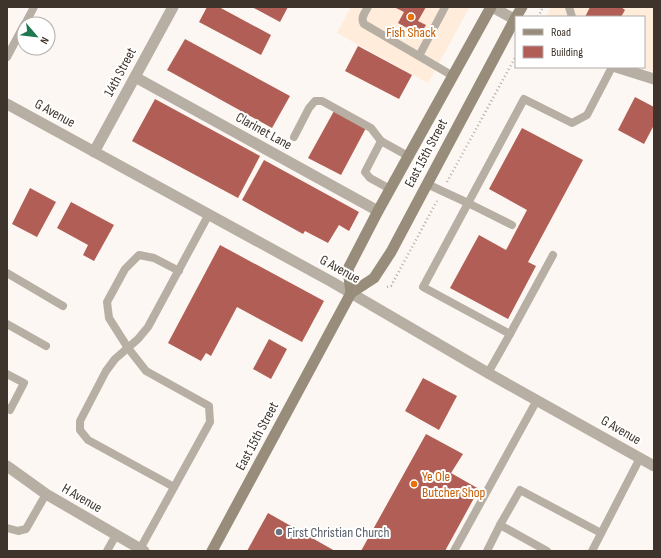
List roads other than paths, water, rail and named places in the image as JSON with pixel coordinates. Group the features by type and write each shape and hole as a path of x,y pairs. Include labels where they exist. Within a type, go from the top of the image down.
{"main road":[{"name":"East 15th Street","path":"351,293 348,269 408,156 491,7"},
{"name":"East 15th Street","path":"517,16 522,7"},
{"name":"East 15th Street","path":"212,551 351,293 374,278 391,252 515,20"}],"street":[{"name":"14th Street","path":"94,152 172,7"},
{"path":"491,7 515,18"},
{"path":"619,68 654,79"},
{"name":"Clarinet Lane","path":"134,77 378,211"},
{"name":"G Avenue","path":"7,104 351,293 488,373 654,466"},
{"name":"H Avenue","path":"7,466 46,494 142,550"}],"lane":[{"path":"29,16 34,7"},
{"path":"368,7 362,18 364,24 453,76"},
{"path":"419,56 445,7"},
{"path":"7,57 16,40"},
{"path":"510,334 423,287 524,99 572,123 587,115 611,68"},
{"path":"294,137 309,108 315,102 322,101 371,128 381,141 408,156"},
{"path":"381,141 365,172 370,178 390,189"},
{"path":"427,184 512,225"},
{"path":"174,487 88,440 80,430 80,421 106,371 115,359 148,327 209,214"},
{"path":"142,550 174,487 210,422 209,406 146,371 128,348 109,318 107,302 125,269 139,255 154,258 178,271"},
{"path":"488,373 553,255"},
{"path":"7,273 63,306"},
{"path":"7,324 46,346"},
{"path":"7,374 24,383 10,410 7,408"},
{"path":"454,551 537,400"},
{"path":"592,551 640,458"},
{"path":"487,551 520,490 601,533"},
{"path":"7,528 18,531 26,529 46,494"},
{"path":"500,525 543,550"},
{"path":"107,551 116,535"}],"place":[{"name":"Fish Shack","path":"411,17"},
{"name":"Ye Ole Butcher Shop","path":"414,484"},
{"name":"First Christian Church","path":"279,532"}]}
